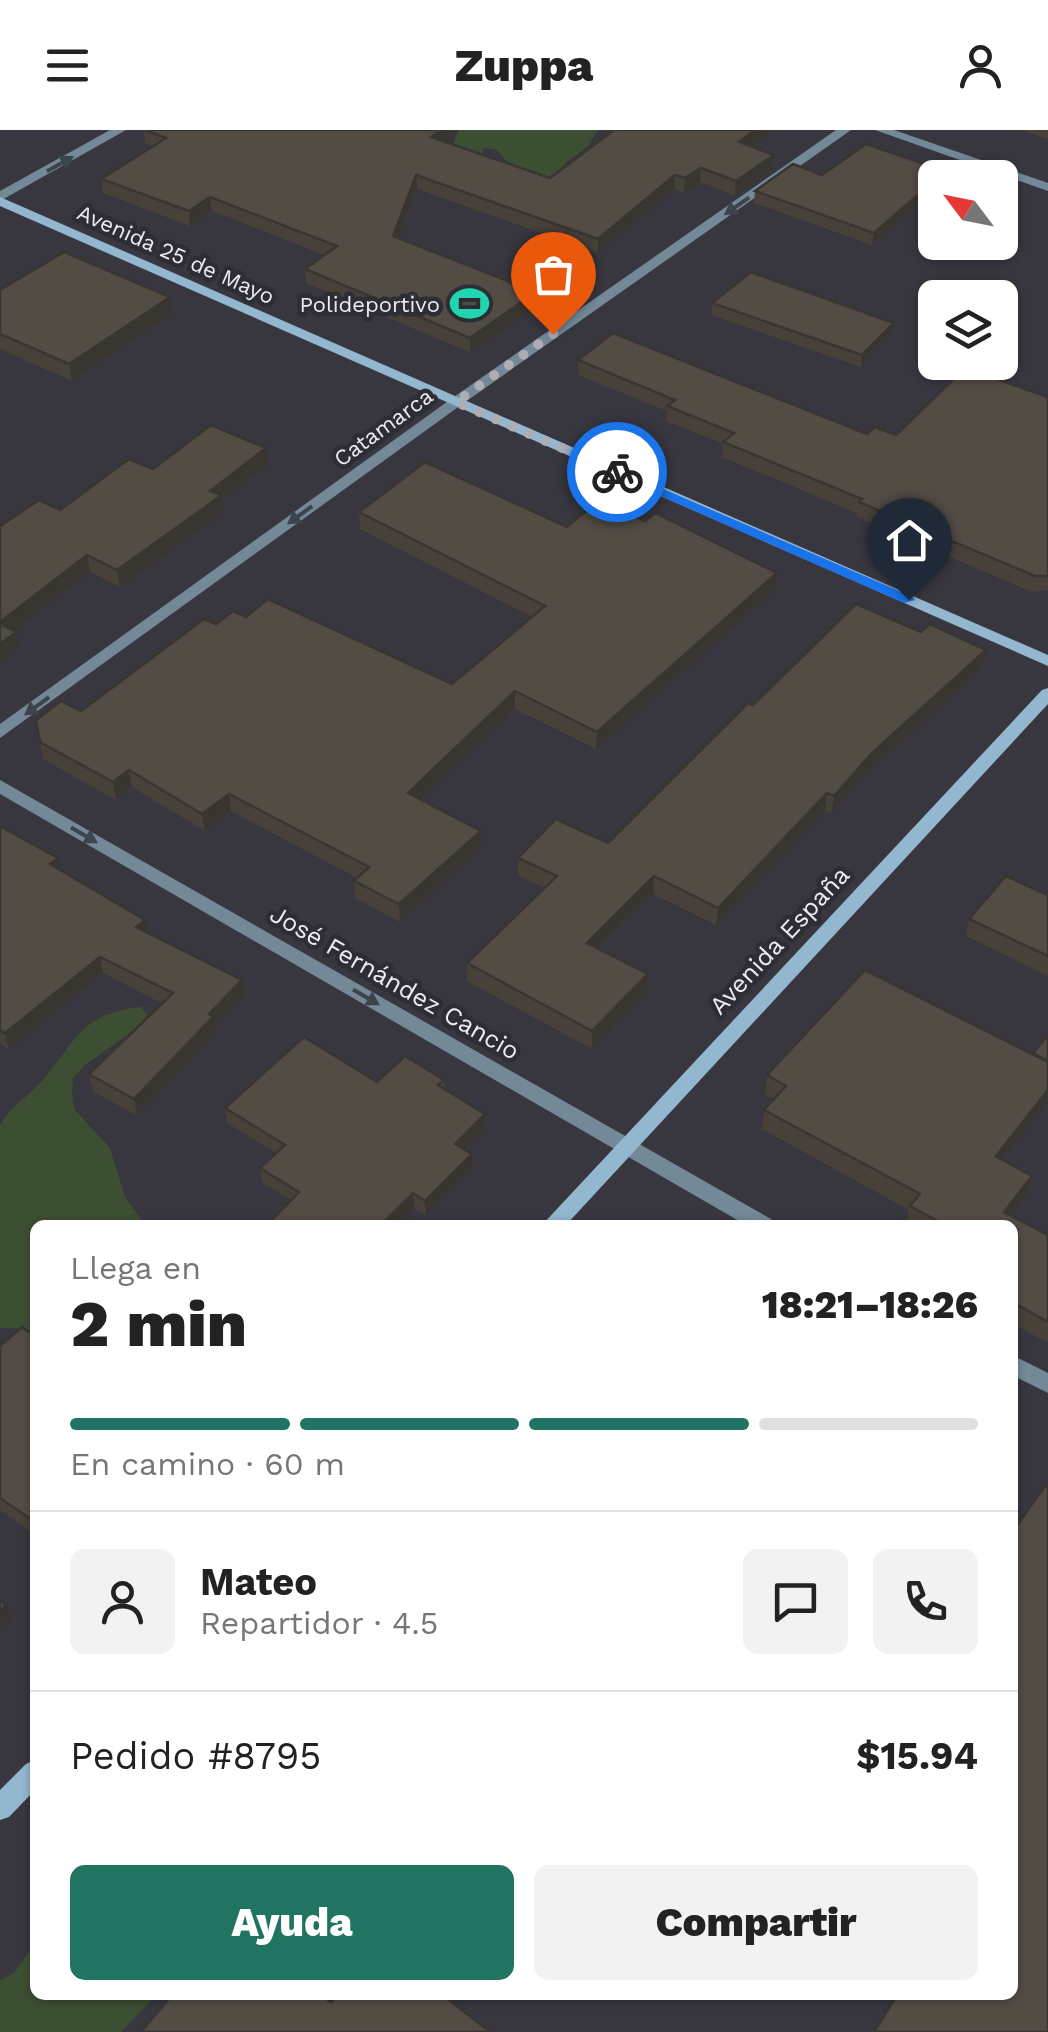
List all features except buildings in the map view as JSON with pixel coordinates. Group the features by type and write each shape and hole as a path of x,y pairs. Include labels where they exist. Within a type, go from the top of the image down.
{"main road":[{"name":"Avenida 25 de Mayo","path":"0,199 1048,662"},
{"name":"Avenida España","path":"558,1220 1048,694"},
{"path":"0,1808 30,1777"}],"street":[{"path":"0,199 120,130"},
{"name":"Catamarca","path":"0,732 456,402 845,130"},
{"path":"881,130 1048,187"},
{"name":"José Fernández Cancio","path":"0,786 755,1220"},
{"path":"1018,1367 1048,1384"}],"green space":[{"path":"459,130 598,130 587,147 565,163 568,170 554,187 507,162 497,150 484,148 479,160 452,146"},
{"path":"141,1007 150,1019 85,1065 73,1078 72,1093 74,1109 110,1148 125,1197 141,1220 30,1220 30,1334 20,1328 0,1328 0,1126 83,1030 121,1010"},
{"path":"30,1951 30,2000 151,2000 121,2032 0,2032 0,1980 14,1973"}],"way so far":[{"path":"553,334 456,402 617,472"}],"place":[{"name":"Polideportivo","path":"470,304"}],"route":[{"path":"617,472 909,600"}]}
